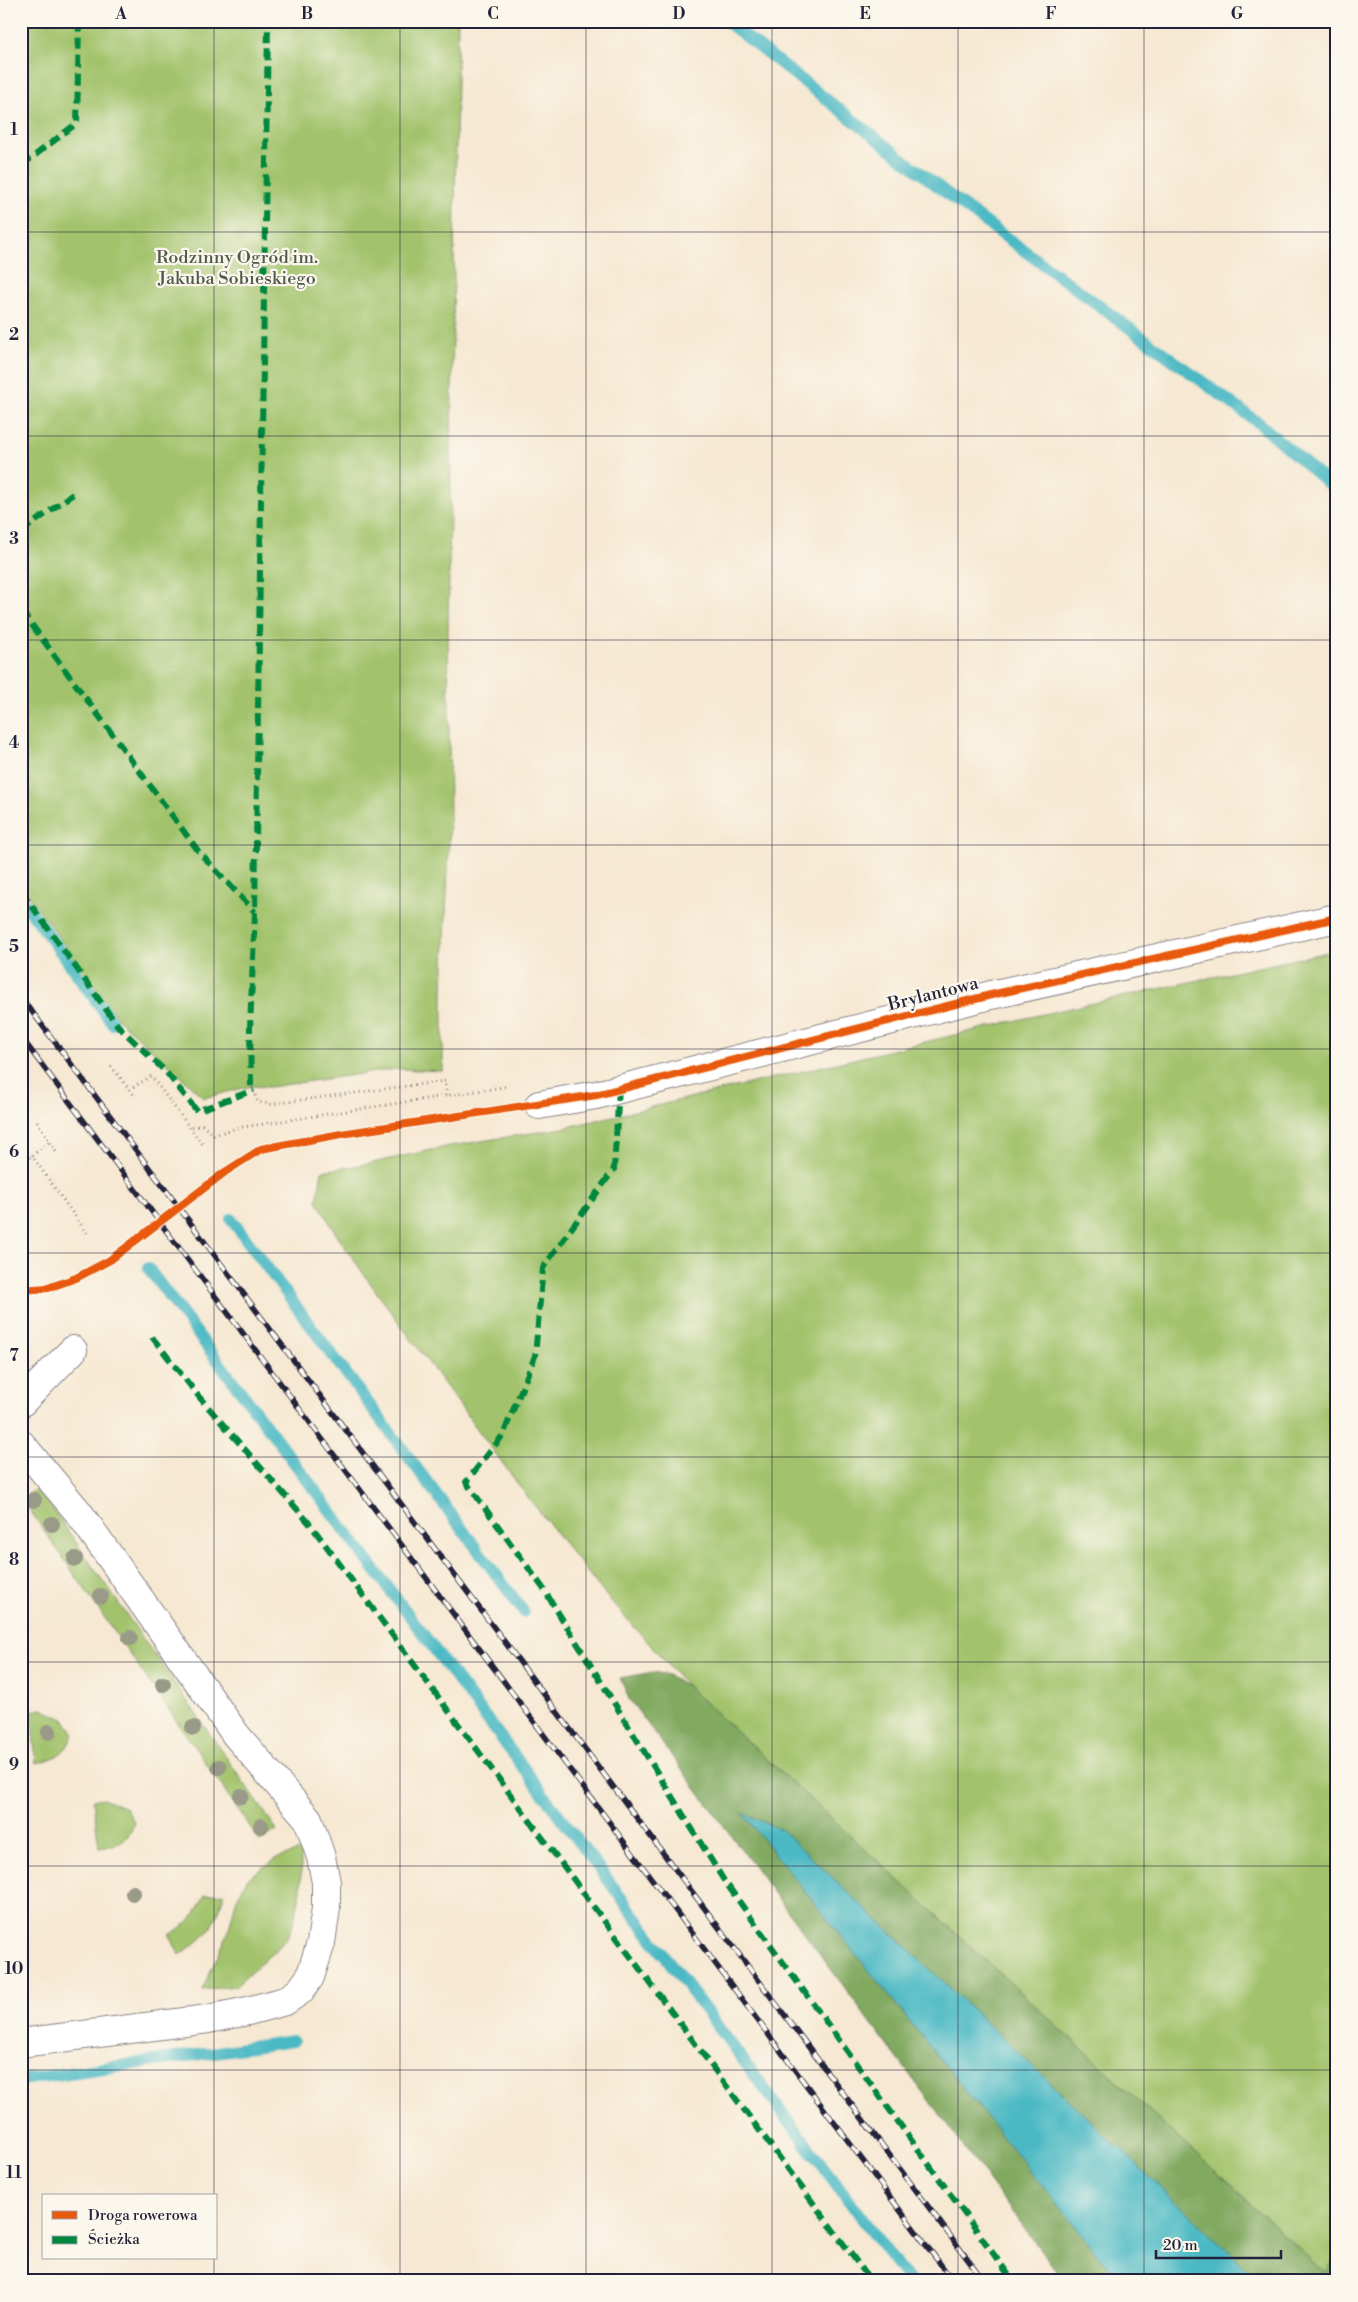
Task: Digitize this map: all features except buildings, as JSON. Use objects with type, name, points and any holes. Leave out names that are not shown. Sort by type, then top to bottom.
[{"type":"street","name":"Brylantowa","points":[[539,1105],[596,1095],[991,995],[1337,918]]},
{"type":"street","points":[[21,1403],[73,1350]]},
{"type":"street","points":[[21,1444],[79,1513],[236,1735],[308,1819],[321,1857],[326,1882],[326,1908],[321,1943],[310,1977],[300,1991],[285,2001],[208,2019],[21,2043]]},
{"type":"path","points":[[112,1066],[134,1095]]},
{"type":"path","points":[[129,1090],[151,1076],[204,1145]]},
{"type":"path","points":[[251,1086],[258,1102],[271,1104],[445,1081],[447,1095]]},
{"type":"path","points":[[192,1128],[202,1125],[214,1135],[237,1128],[526,1083],[539,1105]]},
{"type":"path","points":[[37,1121],[48,1142],[56,1152]]},
{"type":"path","points":[[21,1163],[48,1142]]},
{"type":"path","points":[[32,1156],[88,1233]]},
{"type":"green space","name":"Rodzinny Ogród im. Jakuba Sobieskiego","points":[[21,21],[458,21],[448,635],[450,817],[443,992],[443,1071],[397,1069],[269,1087],[251,1086],[204,1098],[118,1019],[21,885]]},
{"type":"green space","points":[[1337,950],[1337,2255],[1326,2273],[687,1686],[603,1592],[523,1491],[375,1290],[338,1237],[317,1201],[322,1171],[367,1164],[450,1146],[563,1128],[1043,1014]]},
{"type":"green space","points":[[38,1488],[277,1830],[260,1841],[22,1499]]},
{"type":"green space","points":[[654,1672],[668,1675],[687,1686],[1325,2272],[1337,2255],[1337,2281],[1064,2281],[629,1699],[620,1678]]},
{"type":"green space","points":[[42,1709],[65,1720],[73,1733],[68,1746],[60,1754],[36,1763],[31,1711]]},
{"type":"green space","points":[[103,1798],[126,1808],[134,1822],[129,1834],[122,1841],[99,1848],[93,1800]]},
{"type":"green space","points":[[301,1850],[301,1891],[289,1934],[280,1946],[236,1986],[202,1990],[228,1933],[236,1901],[247,1879],[276,1859]]},
{"type":"green space","points":[[224,1893],[218,1914],[209,1930],[197,1942],[179,1955],[170,1935],[191,1920],[205,1895]]},
{"type":"water","points":[[742,1813],[782,1830],[1260,2281],[1119,2281]]},
{"type":"waterway","points":[[726,21],[958,202],[1260,424],[1337,491]]},
{"type":"waterway","points":[[21,898],[113,1024]]},
{"type":"waterway","points":[[231,1219],[524,1612]]},
{"type":"waterway","points":[[148,1268],[909,2281]]},
{"type":"waterway","points":[[21,2080],[293,2041]]},
{"type":"railway","points":[[21,997],[984,2281]]},
{"type":"railway","points":[[21,1037],[953,2281]]},
{"type":"marked path","points":[[21,166],[77,123],[79,21]]},
{"type":"marked path","points":[[251,1086],[250,1028],[255,912],[268,21]]},
{"type":"marked path","points":[[21,532],[73,494]]},
{"type":"marked path","points":[[21,610],[199,852],[255,912]]},
{"type":"marked path","points":[[21,891],[118,1026],[166,1072],[197,1111],[254,1090]]},
{"type":"marked path","points":[[619,1088],[614,1169],[543,1268],[535,1356],[503,1435],[466,1482],[543,1588],[723,1879],[1013,2281]]},
{"type":"marked path","points":[[152,1337],[200,1398],[310,1524],[871,2281]]},
{"type":"cycle path","points":[[21,1290],[48,1288],[76,1278],[110,1260],[225,1172],[261,1149],[341,1134],[596,1095],[991,995],[1337,918]]}]
